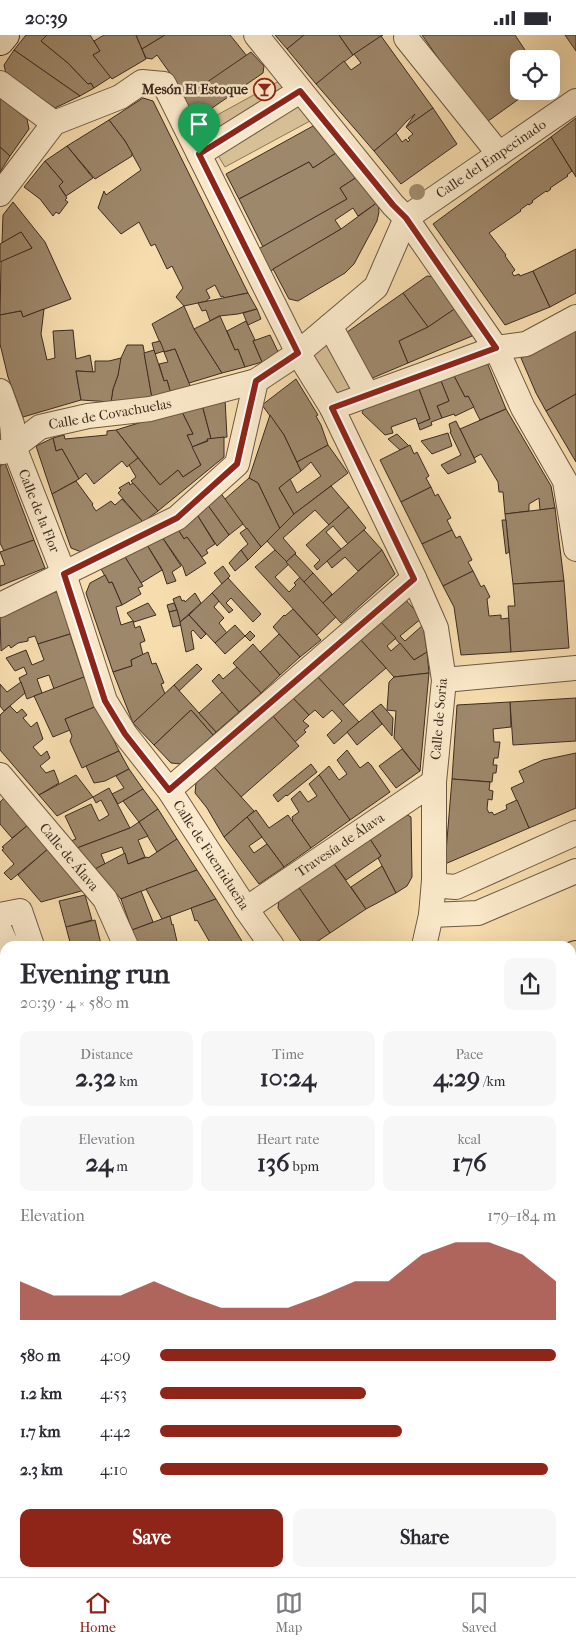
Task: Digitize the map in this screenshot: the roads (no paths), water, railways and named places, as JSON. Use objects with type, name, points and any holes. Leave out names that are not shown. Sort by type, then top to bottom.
[{"type":"street","points":[[0,41],[5,35]]},
{"type":"street","points":[[256,35],[393,205],[406,218],[496,348],[523,408],[565,481],[576,549]]},
{"type":"street","points":[[406,38],[499,154]]},
{"type":"street","points":[[0,83],[54,123],[0,194]]},
{"type":"street","name":"Calle de Soria","points":[[54,123],[120,97],[142,83],[164,84],[298,353],[332,408],[414,579],[436,628],[444,680],[434,782],[434,880],[431,915],[425,941]]},
{"type":"street","points":[[199,154],[300,91]]},
{"type":"street","name":"Calle del Empecinado","points":[[406,218],[576,101]]},
{"type":"street","name":"Calle de Covachuelas","points":[[7,450],[40,427],[88,416],[150,409],[256,381],[298,353],[376,287],[406,218]]},
{"type":"street","points":[[332,408],[496,348],[526,344],[576,317]]},
{"type":"street","points":[[330,326],[367,394]]},
{"type":"street","points":[[0,605],[177,518],[237,464],[256,381]]},
{"type":"street","name":"Calle de la Flor","points":[[0,391],[12,424],[7,450],[64,574]]},
{"type":"street","name":"Calle de Fuentidueña","points":[[64,574],[105,701],[125,734],[169,790],[268,941]]},
{"type":"street","points":[[169,790],[414,579]]},
{"type":"street","points":[[444,680],[576,668]]},
{"type":"street","name":"Calle de Álava","points":[[1,779],[105,899],[124,941]]},
{"type":"street","name":"Travesía de Álava","points":[[246,909],[434,782]]},
{"type":"street","points":[[434,880],[443,886],[456,887],[576,833]]},
{"type":"street","points":[[431,915],[478,913],[576,871]]},
{"type":"street","points":[[0,915],[20,911],[30,941]]},
{"type":"place","name":"Mesón El Estoque","points":[[264,89]]}]
